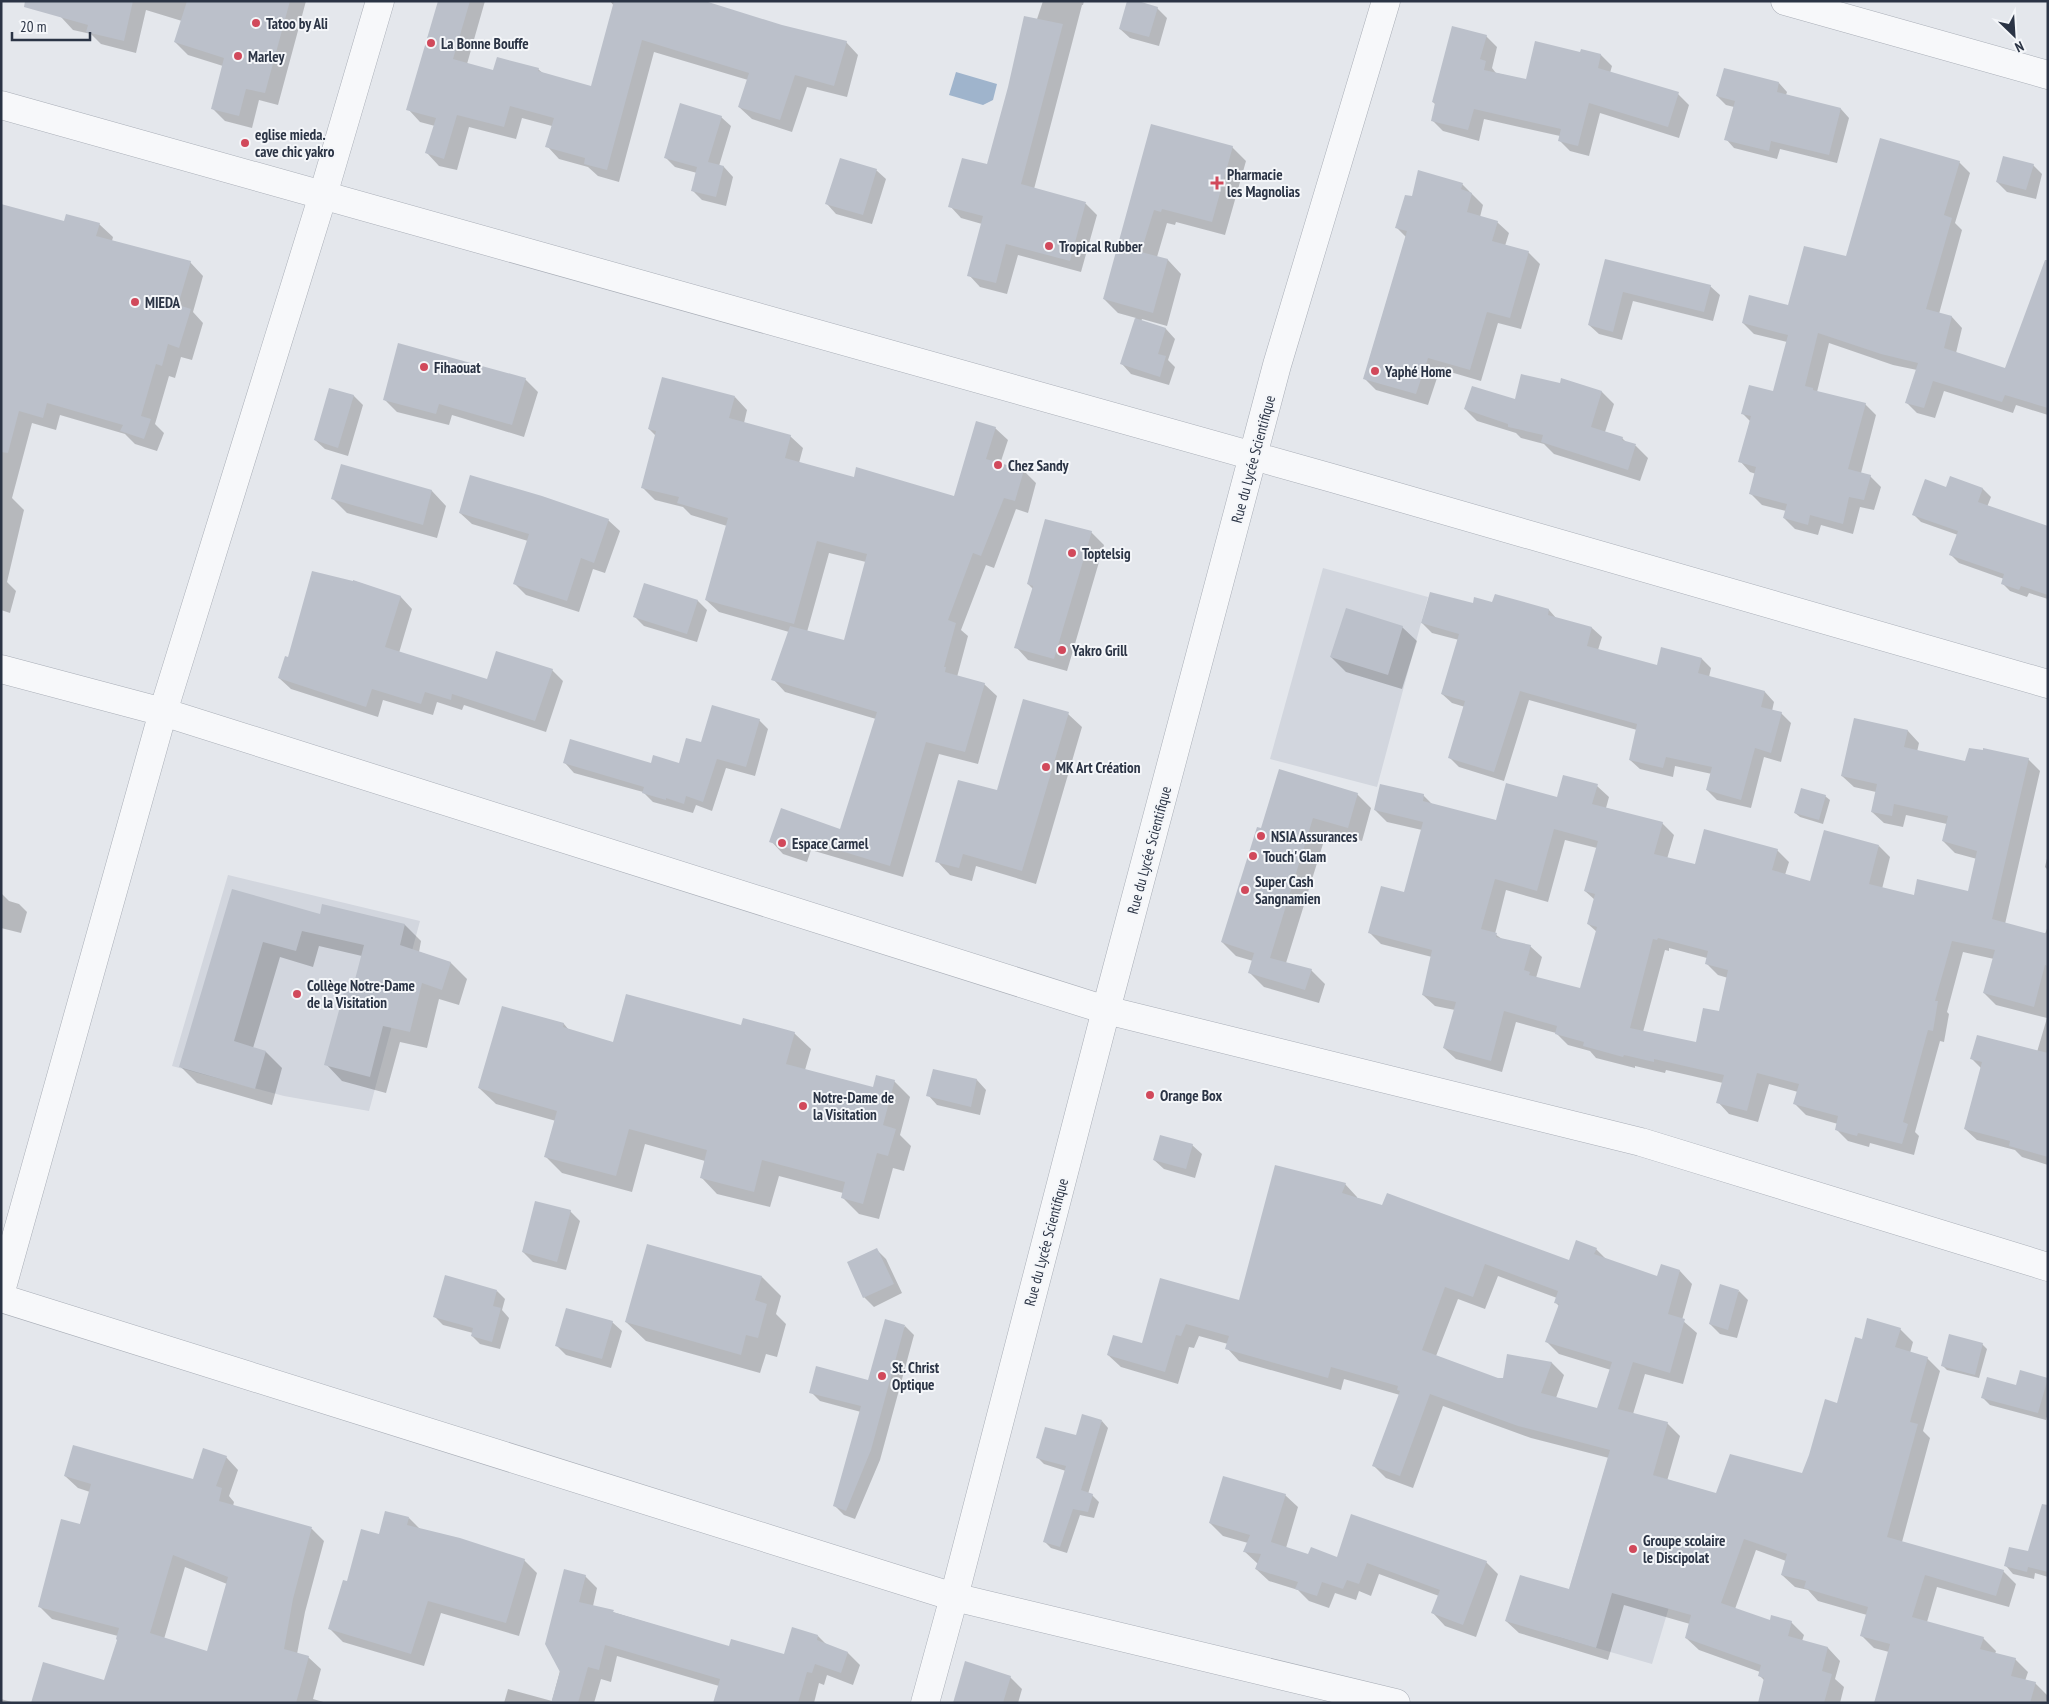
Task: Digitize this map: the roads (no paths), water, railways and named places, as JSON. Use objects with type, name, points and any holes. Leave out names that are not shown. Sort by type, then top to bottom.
[{"type":"street","points":[[1,1291],[163,712],[323,195],[380,1]]},
{"type":"street","name":"Rue du Lycée Scientifique","points":[[925,1703],[1277,365],[1386,1]]},
{"type":"street","points":[[1785,1],[2048,75]]},
{"type":"street","points":[[1,104],[1253,456],[2048,684]]},
{"type":"street","points":[[1,669],[163,712],[1106,1010],[1640,1142],[2048,1267]]},
{"type":"street","points":[[1,1298],[954,1597],[1396,1703]]},
{"type":"water","points":[[956,72],[997,84],[993,100],[983,105],[949,95]]},
{"type":"place","name":"Tatoo by Ali","points":[[256,23]]},
{"type":"place","name":"La Bonne Bouffe","points":[[431,43]]},
{"type":"place","name":"Marley","points":[[238,56]]},
{"type":"place","name":"eglise mieda. cave chic yakro","points":[[245,143]]},
{"type":"place","name":"Pharmacie les Magnolias","points":[[1217,183]]},
{"type":"place","name":"Tropical Rubber","points":[[1049,246]]},
{"type":"place","name":"MIEDA","points":[[135,302]]},
{"type":"place","name":"Fihaouat","points":[[424,367]]},
{"type":"place","name":"Yaphé Home","points":[[1375,371]]},
{"type":"place","name":"Chez Sandy","points":[[998,465]]},
{"type":"place","name":"Toptelsig","points":[[1072,553]]},
{"type":"place","name":"Yakro Grill","points":[[1062,650]]},
{"type":"place","name":"MK Art Création","points":[[1046,767]]},
{"type":"place","name":"NSIA Assurances","points":[[1261,836]]},
{"type":"place","name":"Espace Carmel","points":[[782,843]]},
{"type":"place","name":"Touch' Glam","points":[[1253,856]]},
{"type":"place","name":"Super Cash Sangnamien","points":[[1245,890]]},
{"type":"place","name":"Collège Notre-Dame de la Visitation","points":[[297,994]]},
{"type":"place","name":"Orange Box","points":[[1150,1095]]},
{"type":"place","name":"Notre-Dame de la Visitation","points":[[803,1106]]},
{"type":"place","name":"St. Christ Optique","points":[[882,1376]]},
{"type":"place","name":"Groupe scolaire le Discipolat","points":[[1633,1549]]}]
